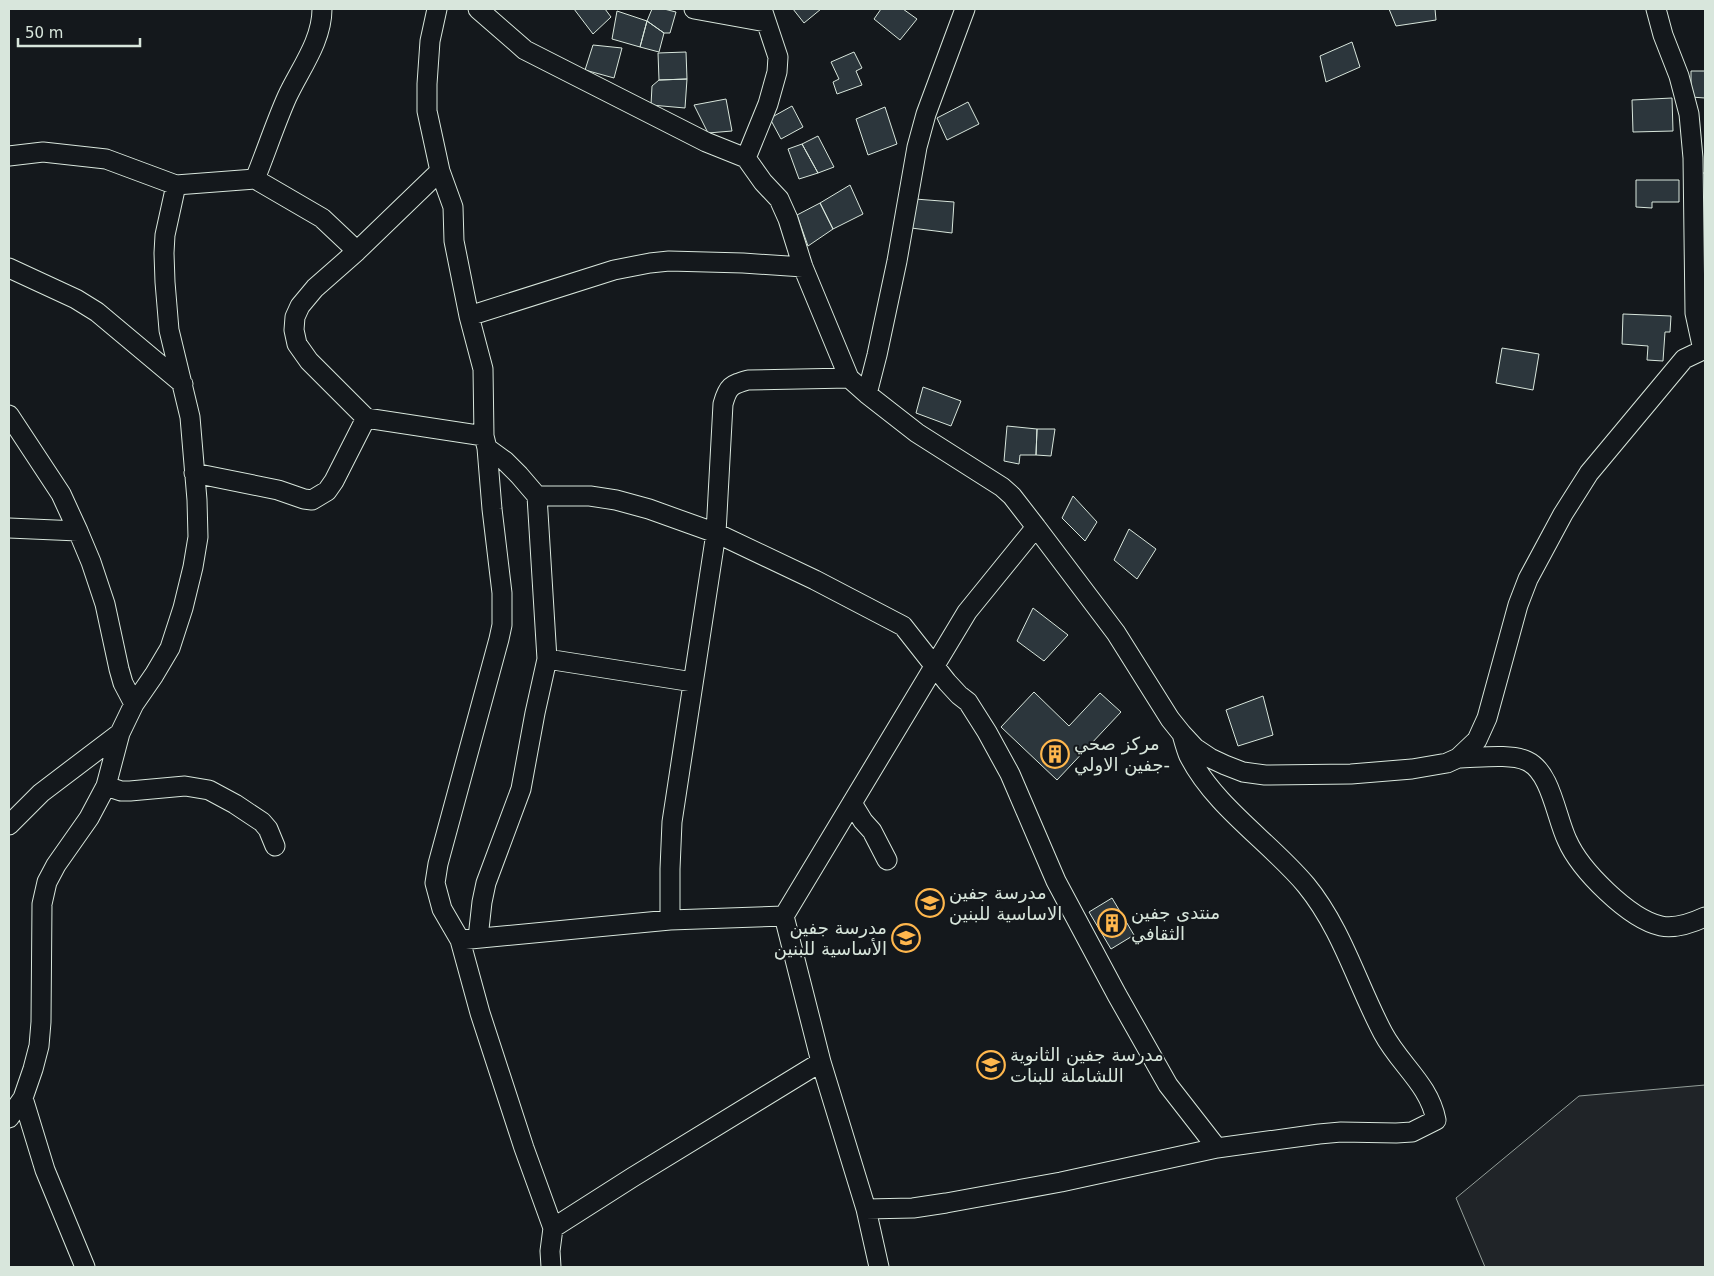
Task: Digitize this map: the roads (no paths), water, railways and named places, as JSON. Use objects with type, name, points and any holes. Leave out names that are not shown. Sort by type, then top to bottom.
[{"type":"street","points":[[255,179],[287,97],[318,34],[322,9]]},
{"type":"street","points":[[437,9],[430,41],[427,111],[440,171],[453,207],[454,241],[469,316],[483,369],[486,442],[502,593],[502,625],[438,864],[435,883],[442,909],[460,940],[480,1013],[524,1148],[553,1228],[550,1251],[551,1267]]},
{"type":"street","points":[[478,9],[525,50],[706,142],[746,158],[763,182],[779,199],[788,219],[804,267],[850,378],[867,394],[917,433],[1002,487],[1012,496],[1116,633],[1170,719],[1195,748],[1224,766],[1242,772],[1265,775],[1388,772],[1430,767],[1458,758],[1513,758],[1526,760],[1538,768],[1545,778],[1567,842],[1582,863],[1611,896],[1636,914],[1660,926],[1671,927],[1705,917]]},
{"type":"street","points":[[694,9],[764,15],[778,57],[777,72],[768,104],[746,158]]},
{"type":"street","points":[[867,394],[895,270],[919,139],[926,114],[964,9]]},
{"type":"street","points":[[1458,758],[1477,740],[1487,718],[1518,605],[1528,579],[1563,514],[1595,467],[1684,359],[1704,349],[1695,313],[1693,158],[1689,114],[1679,76],[1663,35],[1656,9]]},
{"type":"street","points":[[9,156],[43,152],[106,159],[176,185],[255,179],[322,218],[357,252]]},
{"type":"street","points":[[440,171],[357,252],[315,288],[300,306],[295,317],[294,330],[297,344],[308,361],[366,418],[486,442],[537,496],[547,659],[521,789],[486,883],[478,938]]},
{"type":"street","points":[[9,1118],[23,1098],[39,1046],[42,904],[47,882],[56,865],[89,818],[106,786],[120,733],[134,704],[170,648],[183,608],[193,567],[198,537],[190,417],[169,330],[164,253],[167,224],[176,185]]},
{"type":"street","points":[[469,316],[614,270],[650,263],[670,261],[804,267]]},
{"type":"street","points":[[9,268],[76,299],[97,312],[183,384]]},
{"type":"street","points":[[670,920],[672,822],[716,533],[723,404],[727,390],[734,384],[748,380],[850,378]]},
{"type":"street","points":[[9,415],[61,494],[78,531],[105,604],[123,683],[134,704]]},
{"type":"street","points":[[194,473],[278,490],[312,500],[320,497],[327,491],[334,481],[366,418]]},
{"type":"street","points":[[537,496],[590,496],[616,500],[649,509],[716,533],[815,580],[903,626],[934,666],[959,695],[968,702],[987,732],[1010,774],[1056,881],[1118,995],[1168,1085],[1217,1148]]},
{"type":"street","points":[[880,1267],[866,1209],[821,1062],[784,916],[967,612],[1036,527]]},
{"type":"street","points":[[9,528],[78,531]]},
{"type":"street","points":[[547,659],[693,682]]},
{"type":"street","points":[[9,825],[42,793],[120,733]]},
{"type":"street","points":[[866,1209],[914,1208],[946,1203],[1061,1182],[1217,1148],[1326,1134],[1412,1132],[1436,1120],[1430,1099],[1397,1055],[1384,1034],[1344,946],[1322,907],[1285,861],[1212,790],[1189,755],[1182,734]]},
{"type":"street","points":[[106,786],[130,792],[185,786],[209,790],[262,822],[268,829],[275,846]]},
{"type":"street","points":[[852,803],[863,822],[872,831],[887,860]]},
{"type":"street","points":[[460,940],[670,920],[784,916]]},
{"type":"street","points":[[553,1228],[821,1062]]},
{"type":"street","points":[[23,1098],[45,1170],[85,1267]]},
{"type":"place","name":"مركز صحي جفين الاولي-","points":[[1055,754]]},
{"type":"place","name":"مدرسة جفين الاساسية للبنين","points":[[930,903]]},
{"type":"place","name":"منتدى جفين الثقافي","points":[[1112,923]]},
{"type":"place","name":"مدرسة جفين الأساسية للبنين","points":[[906,938]]},
{"type":"place","name":"مدرسة جفين الثانوية اللشاملة للبنات","points":[[991,1065]]}]
